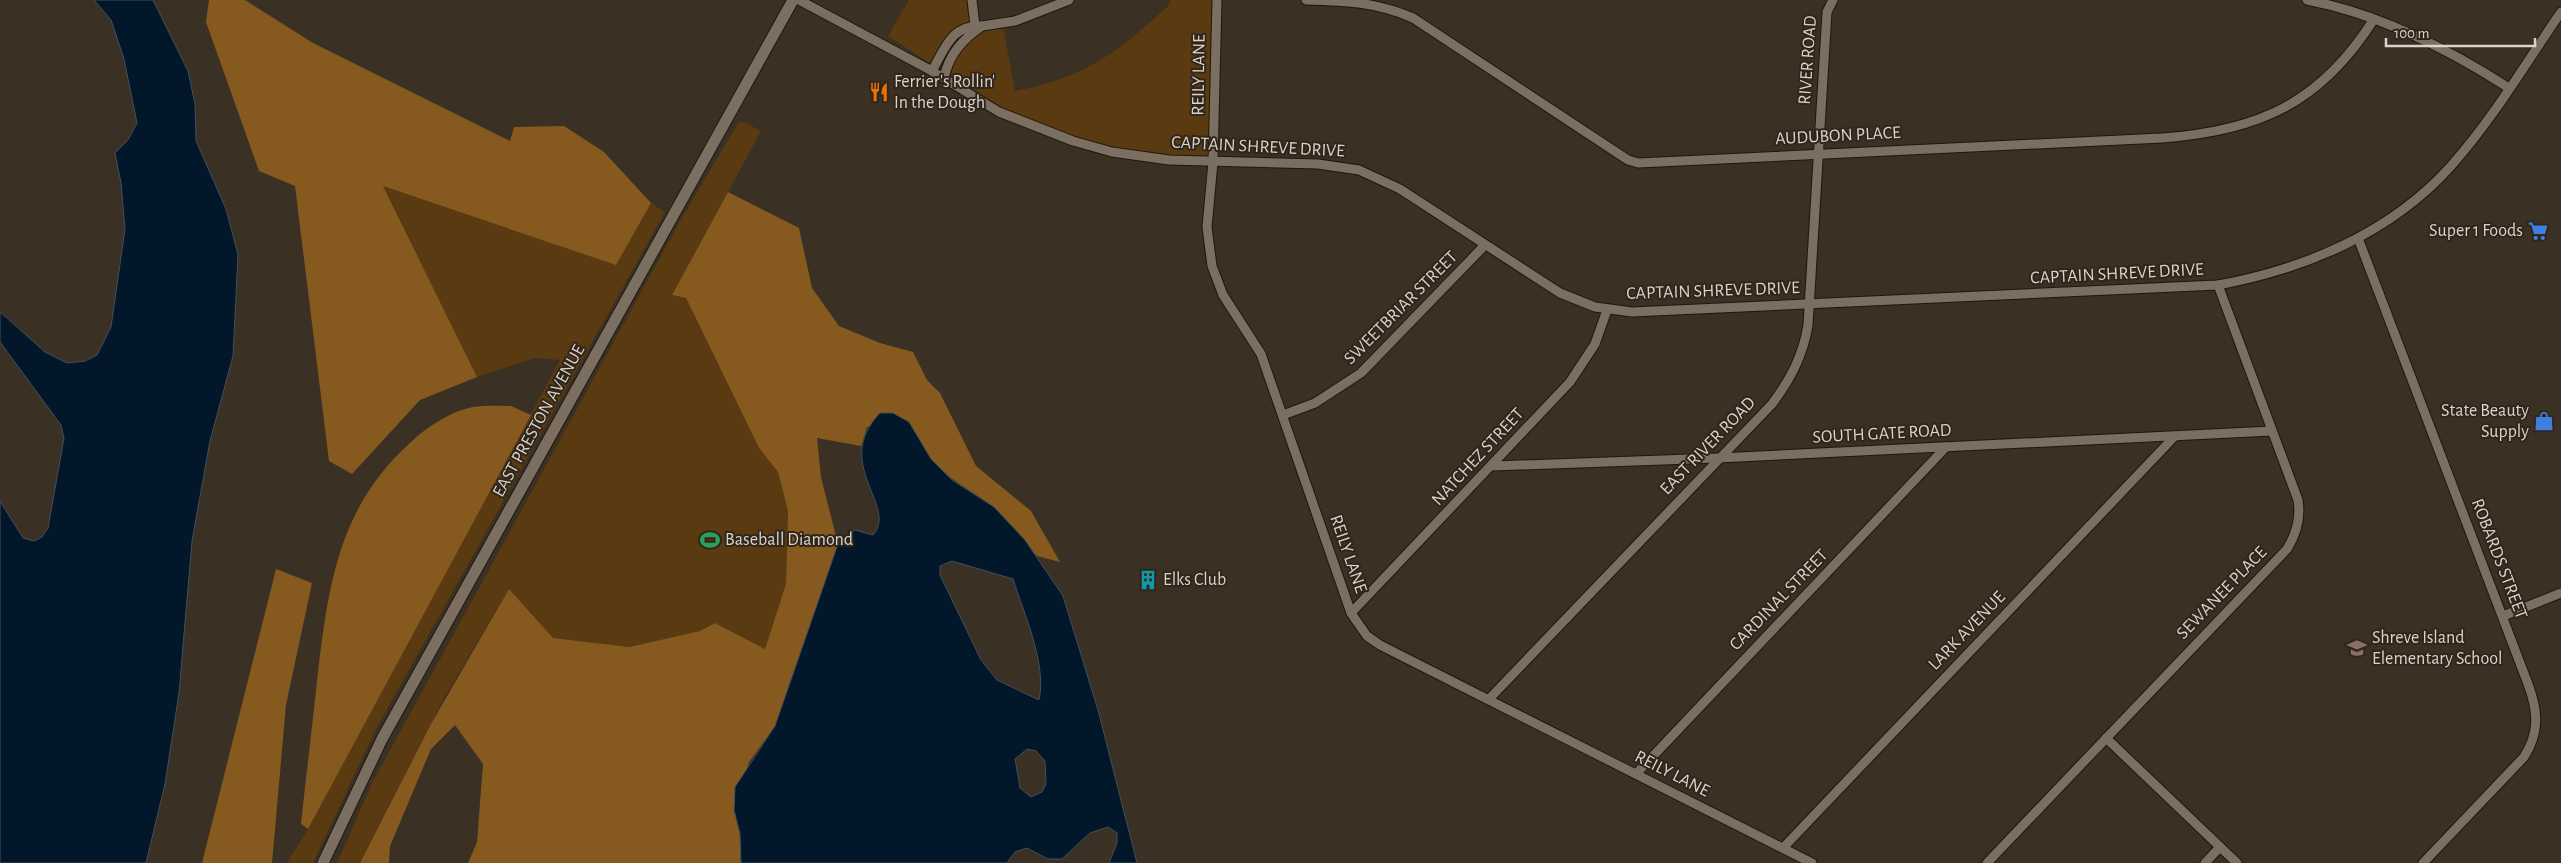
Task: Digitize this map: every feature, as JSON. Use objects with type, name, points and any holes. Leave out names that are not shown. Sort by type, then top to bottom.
[{"type":"street","name":"EAST PRESTON AVENUE","points":[[323,863],[382,739],[793,0]]},
{"type":"street","name":"CAPTAIN SHREVE DRIVE","points":[[799,0],[932,71],[999,112],[1073,141],[1112,152],[1137,156],[1213,162],[1318,164],[1359,170],[1400,189],[1560,293],[1583,303],[1607,310],[1632,312],[2218,285],[2284,269],[2358,238],[2394,216],[2443,174],[2474,139],[2561,12]]},
{"type":"street","points":[[972,0],[978,26]]},
{"type":"street","points":[[932,71],[950,40],[966,26],[1015,21],[1069,0]]},
{"type":"street","name":"REILY LANE","points":[[1217,0],[1213,162],[1207,227],[1212,266],[1223,295],[1261,354],[1351,613],[1367,636],[1380,645],[1812,863]]},
{"type":"street","name":"AUDUBON PLACE","points":[[1306,0],[1370,3],[1392,9],[1413,18],[1633,162],[2162,138],[2221,130],[2267,116],[2292,104],[2315,89],[2350,54],[2374,19]]},
{"type":"street","name":"RIVER ROAD","points":[[1818,154],[1827,12],[1833,0]]},
{"type":"street","points":[[2307,0],[2374,19],[2438,46],[2509,88]]},
{"type":"street","points":[[944,78],[950,58],[966,37],[978,26]]},
{"type":"street","name":"EAST RIVER ROAD","points":[[1489,699],[1718,458],[1772,404],[1786,385],[1798,364],[1805,342],[1810,304],[1818,154]]},
{"type":"street","name":"ROBARDS STREET","points":[[2358,238],[2534,699],[2537,716],[2536,731],[2532,745],[2524,758],[2423,863]]},
{"type":"street","name":"SWEETBRIAR STREET","points":[[1283,415],[1315,403],[1361,373],[1485,245]]},
{"type":"street","name":"SEWANEE PLACE","points":[[1987,863],[2291,542],[2297,529],[2300,513],[2299,506],[2218,285]]},
{"type":"street","name":"NATCHEZ STREET","points":[[1351,613],[1493,466],[1582,367],[1595,344],[1607,310]]},
{"type":"street","name":"SOUTH GATE ROAD","points":[[1493,466],[1718,458],[2272,431]]},
{"type":"street","name":"LARK AVENUE","points":[[1783,848],[2174,437]]},
{"type":"street","name":"CARDINAL STREET","points":[[1636,774],[1946,447]]},
{"type":"street","points":[[2502,616],[2561,593]]},
{"type":"street","points":[[2106,738],[2237,863]]},
{"type":"street","points":[[2205,863],[2220,847]]},
{"type":"shaded area","points":[[209,0],[245,0],[313,43],[510,141],[514,127],[564,126],[604,152],[651,203],[616,265],[383,186],[477,377],[420,400],[352,474],[329,461],[295,186],[259,171],[206,22]]},
{"type":"shaded area","points":[[909,0],[972,0],[975,26],[966,26],[936,63],[928,62],[888,36]]},
{"type":"shaded area","points":[[1171,0],[1218,0],[1213,162],[1112,152],[1035,128],[974,97],[949,71],[966,37],[997,24],[1004,31],[1015,91],[1061,79],[1080,71],[1115,50],[1150,23],[1168,6]]},
{"type":"shaded area","points":[[744,122],[761,131],[672,295],[686,298],[759,448],[778,472],[788,511],[786,584],[765,649],[715,623],[700,631],[629,647],[552,638],[509,589],[444,698],[360,863],[337,863],[372,783],[680,221],[738,123]]},
{"type":"shaded area","points":[[383,186],[615,264],[651,203],[665,212],[376,729],[313,863],[287,863],[308,829],[560,360],[535,358],[477,377]]},
{"type":"shaded area","points":[[728,192],[799,228],[812,288],[839,326],[880,343],[913,352],[927,380],[940,393],[976,466],[1031,511],[1060,562],[1037,556],[994,507],[951,478],[931,459],[909,422],[867,427],[861,446],[817,438],[821,477],[838,544],[775,726],[749,762],[734,810],[740,834],[741,863],[468,863],[477,842],[483,764],[455,725],[431,749],[390,846],[389,863],[360,863],[432,722],[509,589],[553,638],[629,647],[700,631],[715,623],[765,649],[786,584],[788,511],[778,472],[759,448],[686,298],[672,295]]},
{"type":"shaded area","points":[[482,406],[511,406],[531,415],[308,829],[301,824],[321,647],[332,582],[340,551],[352,522],[367,494],[386,467],[424,431],[440,420],[465,409]]},
{"type":"shaded area","points":[[276,569],[312,583],[286,705],[272,863],[202,863]]},
{"type":"water","points":[[94,0],[153,0],[188,71],[195,104],[196,141],[226,209],[238,255],[233,356],[210,441],[192,541],[179,693],[165,784],[146,863],[0,863],[0,501],[23,538],[34,541],[42,537],[48,528],[64,438],[61,425],[0,342],[0,312],[45,352],[67,363],[85,361],[97,355],[111,327],[125,229],[121,183],[115,153],[128,140],[137,123],[124,59],[111,20]]},
{"type":"water","points":[[880,413],[893,413],[909,422],[931,459],[952,480],[994,507],[1025,540],[1063,596],[1098,710],[1137,863],[1109,863],[1117,843],[1117,833],[1108,827],[1090,833],[1062,859],[1048,859],[1027,848],[1015,852],[1007,863],[741,863],[740,834],[734,810],[735,787],[775,726],[838,544],[855,530],[873,535],[879,524],[878,511],[863,466],[862,450],[867,432]],"holes":[[[952,561],[1013,579],[1037,655],[1041,686],[1039,700],[997,680],[981,660],[940,575],[940,566]],[[1027,749],[1036,751],[1045,761],[1046,784],[1042,792],[1031,797],[1020,788],[1015,759]]]},
{"type":"place","name":"Ferrier's Rollin' In the Dough","points":[[879,92]]},
{"type":"place","name":"Super 1 Foods","points":[[2538,231]]},
{"type":"place","name":"State Beauty Supply","points":[[2544,421]]},
{"type":"place","name":"Baseball Diamond","points":[[710,540]]},
{"type":"place","name":"Elks Club","points":[[1148,580]]},
{"type":"place","name":"Shreve Island Elementary School","points":[[2357,648]]}]
